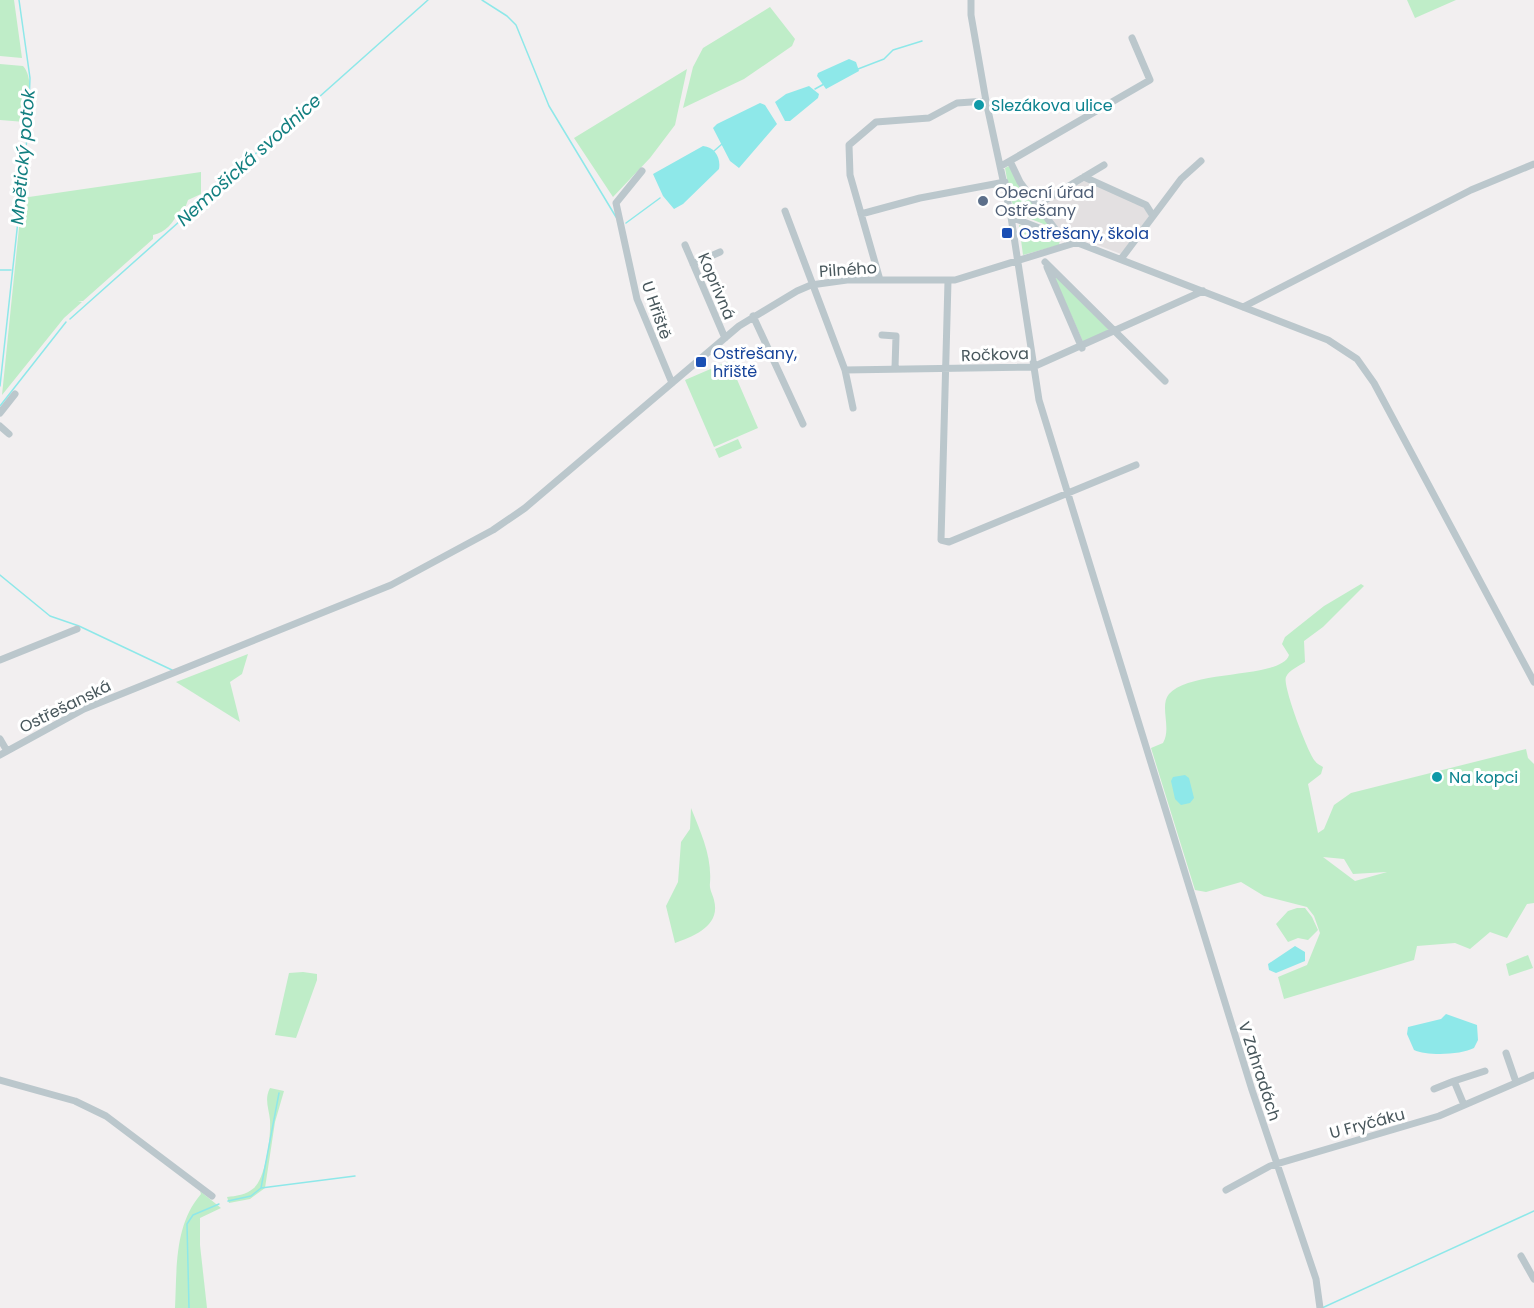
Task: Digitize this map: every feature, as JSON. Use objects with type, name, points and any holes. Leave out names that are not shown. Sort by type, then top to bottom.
[{"type":"street","name":"V Zahradách","points":[[971,0],[971,15],[986,101],[1011,217],[1039,400],[1276,1164],[1313,1269],[1320,1306]]},
{"type":"street","points":[[1001,166],[1150,80],[1132,38]]},
{"type":"street","points":[[880,280],[850,176],[848,150],[871,124],[881,121],[929,118],[957,103],[986,101]]},
{"type":"street","points":[[1011,161],[1020,182],[1060,235]]},
{"type":"street","points":[[1121,259],[1182,179],[1202,161]]},
{"type":"street","points":[[1243,307],[1471,190],[1534,164]]},
{"type":"street","points":[[1037,205],[1104,165]]},
{"type":"street","name":"U Hřiště","points":[[642,171],[616,202],[637,299],[672,383]]},
{"type":"street","points":[[1084,177],[1146,205],[1153,216]]},
{"type":"street","points":[[861,214],[912,200],[1005,182]]},
{"type":"street","points":[[785,211],[811,285],[845,370],[853,408]]},
{"type":"street","points":[[1011,217],[1333,343],[1350,354],[1366,369],[1534,682]]},
{"type":"street","points":[[626,243],[635,242]]},
{"type":"street","name":"Pilného","points":[[672,383],[753,316],[811,285],[847,280],[948,281],[1018,262],[1043,258],[1078,242]]},
{"type":"street","name":"Koprivná","points":[[685,244],[725,338]]},
{"type":"street","points":[[693,264],[720,252]]},
{"type":"street","points":[[1043,258],[1165,381]]},
{"type":"street","points":[[1043,258],[1082,348]]},
{"type":"street","points":[[948,281],[942,540],[949,542],[1136,465]]},
{"type":"street","name":"Ročkova","points":[[845,370],[1034,368],[1203,291]]},
{"type":"street","points":[[753,316],[803,424]]},
{"type":"street","points":[[882,335],[896,336],[895,368]]},
{"type":"street","name":"Ostřešanská","points":[[3,753],[77,712],[385,588],[493,530],[533,501],[672,383]]},
{"type":"street","points":[[0,413],[15,394]]},
{"type":"street","points":[[0,426],[9,434]]},
{"type":"street","points":[[0,660],[77,629]]},
{"type":"street","points":[[0,739],[3,753]]},
{"type":"street","points":[[1506,1053],[1516,1082]]},
{"type":"street","points":[[1434,1089],[1485,1071]]},
{"type":"street","name":"U Fryčáku","points":[[1226,1190],[1276,1164],[1439,1116],[1534,1075]]},
{"type":"street","points":[[0,1080],[75,1101],[106,1116],[212,1196]]},
{"type":"street","points":[[1454,1081],[1464,1105]]},
{"type":"street","points":[[1521,1256],[1534,1279]]},
{"type":"shaded area","points":[[1086,180],[1142,205],[1149,216],[1121,254],[1058,230],[1041,206]]},
{"type":"green space","points":[[0,0],[14,0],[22,58],[0,56]]},
{"type":"green space","points":[[1407,0],[1456,0],[1415,18]]},
{"type":"green space","points":[[770,7],[795,39],[792,46],[744,79],[683,108],[693,67],[703,48]]},
{"type":"green space","points":[[0,64],[23,66],[29,77],[30,93],[25,122],[0,120]]},
{"type":"green space","points":[[687,69],[675,125],[650,158],[613,197],[574,138]]},
{"type":"green space","points":[[1011,165],[1051,227],[1027,217],[1015,208],[1005,168]]},
{"type":"green space","points":[[201,172],[201,194],[188,200],[184,211],[179,211],[169,226],[153,235],[153,239],[83,301],[78,301],[82,302],[64,318],[2,395],[22,198]]},
{"type":"green space","points":[[1019,225],[1060,240],[1059,245],[1023,255]]},
{"type":"green space","points":[[1052,272],[1109,330],[1084,344]]},
{"type":"green space","points":[[729,361],[758,428],[714,447],[685,380]]},
{"type":"green space","points":[[738,439],[742,448],[719,458],[715,449]]},
{"type":"green space","points":[[1361,584],[1364,586],[1323,627],[1304,641],[1305,662],[1286,677],[1288,692],[1302,733],[1315,761],[1323,767],[1321,774],[1308,784],[1318,833],[1324,829],[1334,805],[1351,793],[1526,749],[1528,758],[1534,764],[1534,903],[1527,904],[1507,938],[1490,932],[1470,949],[1455,943],[1417,946],[1414,960],[1284,999],[1278,977],[1307,965],[1320,933],[1314,916],[1307,907],[1264,896],[1241,882],[1206,892],[1195,890],[1151,748],[1163,743],[1165,737],[1165,705],[1169,694],[1180,686],[1196,681],[1270,668],[1283,663],[1289,655],[1282,644],[1285,637],[1324,606]],"holes":[[[1323,857],[1344,859],[1353,874],[1387,872],[1355,881]]]},
{"type":"green space","points":[[248,654],[242,674],[230,682],[240,722],[176,682]]},
{"type":"green space","points":[[691,808],[708,854],[710,887],[715,909],[714,917],[704,929],[675,943],[666,906],[678,882],[681,842],[690,829]]},
{"type":"green space","points":[[1305,908],[1318,930],[1308,940],[1298,938],[1288,942],[1276,924],[1288,911]]},
{"type":"green space","points":[[1528,955],[1533,968],[1509,976],[1506,964]]},
{"type":"green space","points":[[289,973],[317,974],[317,980],[296,1038],[275,1035]]},
{"type":"green space","points":[[270,1088],[284,1091],[275,1122],[265,1188],[250,1199],[229,1203],[227,1197],[241,1195],[251,1190],[262,1175],[270,1136],[267,1100]]},
{"type":"green space","points":[[200,1191],[221,1208],[200,1218],[200,1245],[207,1308],[175,1308],[181,1233],[192,1206],[201,1194]]},
{"type":"water","points":[[849,59],[856,62],[859,71],[826,89],[817,76],[818,73]]},
{"type":"water","points":[[809,86],[819,94],[818,98],[790,121],[785,121],[775,102],[786,94]]},
{"type":"water","points":[[760,103],[765,105],[777,124],[739,168],[730,161],[713,128]]},
{"type":"water","points":[[703,146],[711,148],[716,154],[719,169],[683,204],[674,209],[663,196],[653,174]]},
{"type":"water","points":[[1185,775],[1189,778],[1194,798],[1190,803],[1181,805],[1175,799],[1171,781],[1173,777]]},
{"type":"water","points":[[1295,946],[1305,952],[1305,961],[1276,973],[1269,970],[1268,964]]},
{"type":"water","points":[[1446,1014],[1477,1025],[1478,1040],[1474,1048],[1444,1054],[1414,1050],[1407,1034],[1408,1027],[1441,1019]]},
{"type":"waterway","name":"Mnětický potok","points":[[0,386],[28,129],[30,78],[19,0]]},
{"type":"waterway","name":"Nemošická svodnice","points":[[70,319],[428,0]]},
{"type":"waterway","name":"Nemošická svodnice","points":[[482,0],[507,16],[516,25],[549,106],[616,217]]},
{"type":"waterway","name":"Nemošická svodnice","points":[[858,69],[884,59],[893,50],[922,41]]},
{"type":"waterway","name":"Nemošická svodnice","points":[[815,89],[824,84]]},
{"type":"waterway","name":"Nemošická svodnice","points":[[714,151],[722,144]]},
{"type":"waterway","name":"Nemošická svodnice","points":[[626,223],[660,198]]},
{"type":"waterway","points":[[0,270],[11,270]]},
{"type":"waterway","name":"Nemošická svodnice","points":[[0,406],[66,322]]},
{"type":"waterway","points":[[0,575],[50,616],[79,626],[172,670]]},
{"type":"waterway","points":[[261,1188],[279,1093]]},
{"type":"waterway","points":[[228,1201],[251,1196],[261,1188],[355,1176]]},
{"type":"waterway","points":[[189,1308],[187,1224],[193,1215],[219,1204]]},
{"type":"waterway","points":[[1322,1308],[1534,1211]]},
{"type":"place","name":"Slezákova ulice","points":[[979,105]]},
{"type":"place","name":"Obecní úřad Ostřešany","points":[[983,201]]},
{"type":"place","name":"Ostřešany, škola","points":[[1007,233]]},
{"type":"place","name":"Ostřešany, hřiště","points":[[701,362]]},
{"type":"place","name":"Na kopci","points":[[1437,777]]}]
